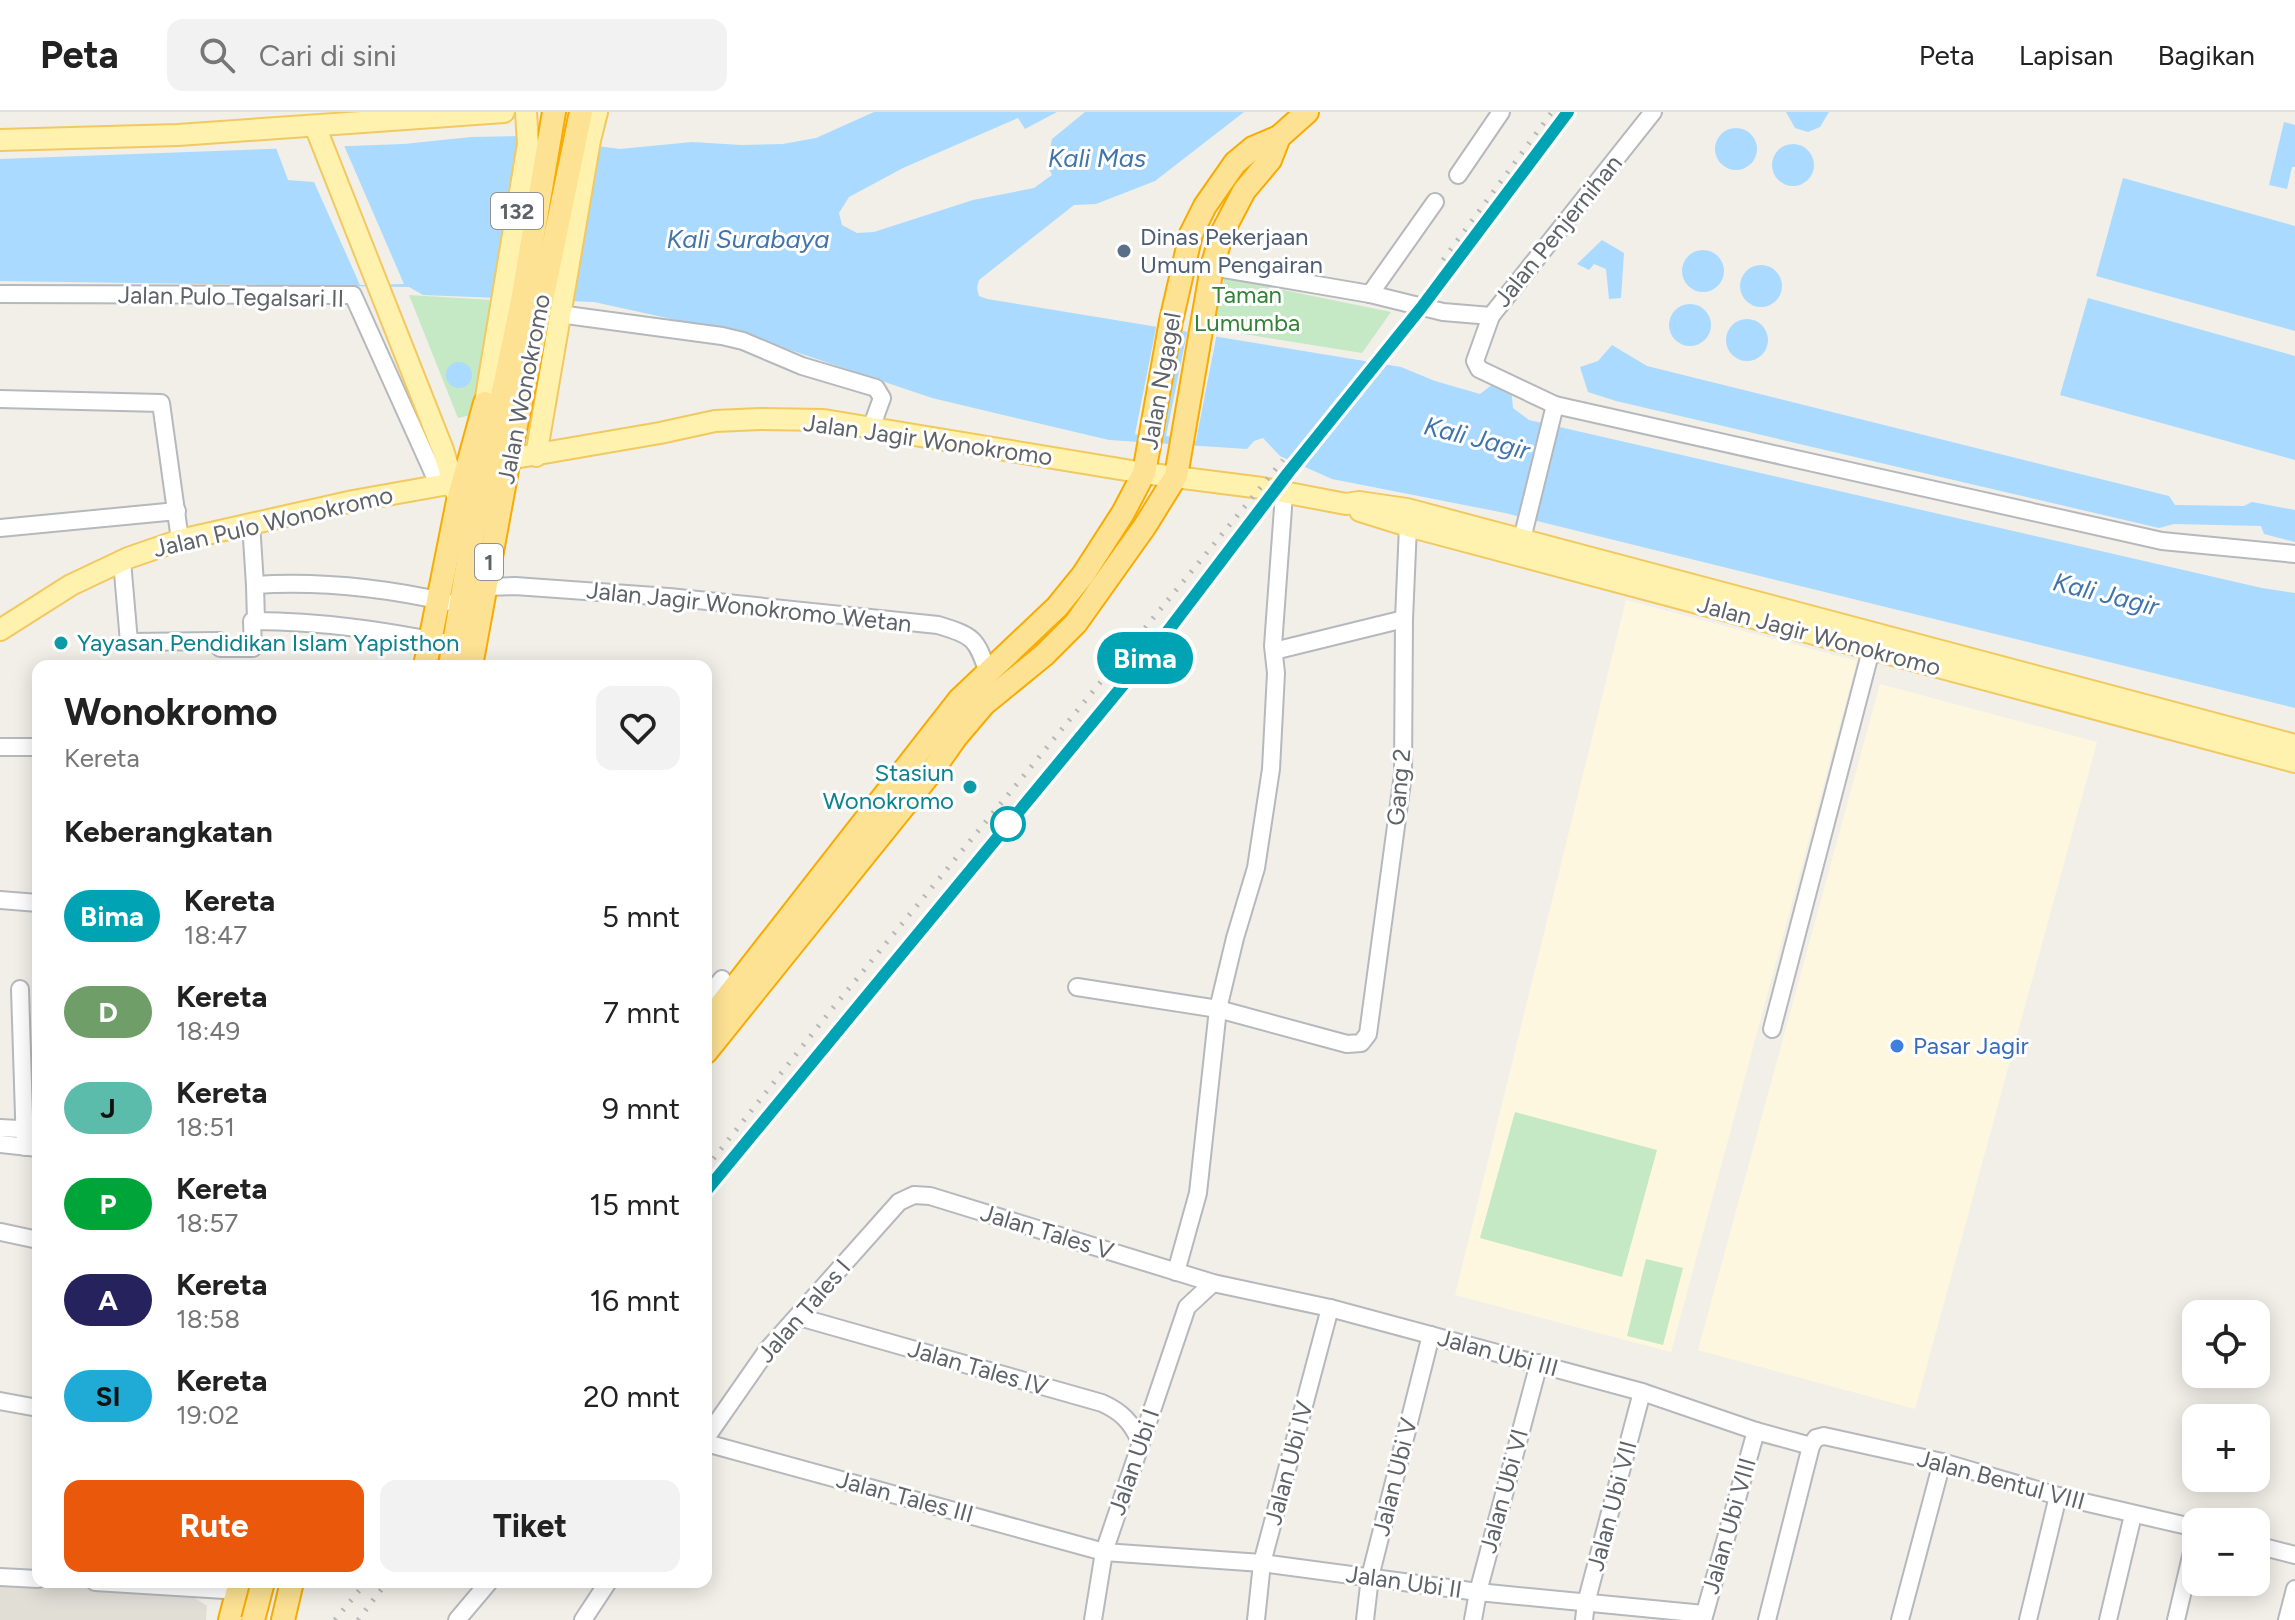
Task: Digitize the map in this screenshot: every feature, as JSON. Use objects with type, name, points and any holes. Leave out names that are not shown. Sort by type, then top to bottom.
[{"type":"highway","name":"Jalan Ngagel","points":[[712,1007],[959,700],[1057,607],[1123,513],[1144,473],[1171,321],[1191,234],[1205,206],[1243,155],[1279,137],[1307,112]]},
{"type":"highway","name":"Jalan Wonokromo","points":[[537,305],[553,115]]},
{"type":"highway","name":"Jalan Wonokromo","points":[[451,655],[471,544],[501,454],[583,125]]},
{"type":"highway","name":"Jalan Ngagel","points":[[1176,476],[1212,267],[1222,233],[1244,191],[1270,160],[1279,137]]},
{"type":"highway","name":"Jalan Wonokromo","points":[[426,660],[450,490],[485,403]]},
{"type":"highway","name":"1","points":[[485,403],[501,454]]},
{"type":"highway","name":"Jalan Wonokromo","points":[[472,660],[501,454]]},
{"type":"highway","points":[[712,1045],[984,704],[1044,655],[1076,623],[1145,526],[1176,476]]},
{"type":"highway","points":[[218,1620],[230,1588]]},
{"type":"highway","points":[[230,1620],[231,1588]]},
{"type":"highway","points":[[253,1620],[261,1588]]},
{"type":"highway","points":[[245,1620],[266,1588]]},
{"type":"main road","points":[[0,140],[318,133],[504,112]]},
{"type":"main road","points":[[583,125],[597,112]]},
{"type":"main road","name":"Jalan Wonokromo","points":[[485,403],[537,305],[527,118]]},
{"type":"main road","points":[[318,133],[438,437],[450,490]]},
{"type":"main road","name":"1","points":[[536,456],[537,305]]},
{"type":"main road","name":"Jalan Jagir Wonokromo","points":[[501,454],[536,456],[715,421],[824,420],[1144,473],[1262,488],[1346,504],[1407,509],[1524,530],[1629,576],[1871,650],[2295,762]]},
{"type":"main road","name":"1","points":[[450,490],[471,544]]},
{"type":"main road","name":"Jalan Pulo Wonokromo","points":[[0,630],[71,585],[122,561],[180,540],[251,523],[450,490]]},
{"type":"main road","name":"Jalan Jagir Wonokromo","points":[[1346,504],[1408,526],[1629,576],[2295,745]]},
{"type":"street","points":[[1458,175],[1501,112]]},
{"type":"street","name":"Jalan Penjernihan","points":[[1212,267],[1370,294],[1421,308],[1491,316],[1653,112]]},
{"type":"street","points":[[1370,294],[1435,202]]},
{"type":"street","name":"Jalan Pulo Tegalsari II","points":[[0,294],[353,295],[450,490]]},
{"type":"street","points":[[537,305],[743,341],[802,366],[876,388],[882,398],[871,428]]},
{"type":"street","points":[[1491,316],[1475,361],[1477,367],[1554,410],[2162,541],[2295,554]]},
{"type":"street","points":[[0,399],[161,403],[180,540]]},
{"type":"street","points":[[1524,530],[1554,410]]},
{"type":"street","points":[[1179,1267],[1198,1193],[1218,1009],[1256,868],[1271,769],[1276,673],[1274,651],[1284,494]]},
{"type":"street","points":[[0,528],[177,511]]},
{"type":"street","points":[[251,523],[256,621]]},
{"type":"street","name":"Gang 2","points":[[1218,1009],[1347,1044],[1361,1043],[1368,1034],[1403,774],[1408,526]]},
{"type":"street","points":[[122,561],[129,642],[219,641],[220,648],[253,648],[252,621],[307,621],[336,624],[451,655]]},
{"type":"street","points":[[255,585],[314,583],[460,605]]},
{"type":"street","name":"Jalan Jagir Wonokromo Wetan","points":[[484,587],[515,586],[669,597],[938,625],[975,640],[988,673]]},
{"type":"street","points":[[1274,651],[1404,619]]},
{"type":"street","points":[[1772,1029],[1871,650]]},
{"type":"street","points":[[0,747],[32,747]]},
{"type":"street","points":[[0,900],[32,903]]},
{"type":"street","points":[[712,1003],[722,979]]},
{"type":"street","points":[[1077,987],[1218,1009]]},
{"type":"street","points":[[0,1144],[32,1148],[20,989]]},
{"type":"street","points":[[0,1128],[32,1130]]},
{"type":"street","name":"Jalan Tales V","points":[[914,1195],[930,1196],[1179,1267]]},
{"type":"street","name":"Jalan Tales I","points":[[712,1431],[768,1349],[899,1202],[914,1195]]},
{"type":"street","points":[[1,1232],[32,1239]]},
{"type":"street","name":"Jalan Ubi III","points":[[1179,1267],[1213,1283],[1330,1308],[1539,1363],[1811,1446]]},
{"type":"street","name":"Jalan Ubi I","points":[[1179,1267],[1187,1307]]},
{"type":"street","name":"Jalan Ubi I","points":[[1093,1620],[1104,1552],[1187,1307],[1213,1283]]},
{"type":"street","name":"Jalan Ubi IV","points":[[1256,1620],[1262,1563],[1330,1308]]},
{"type":"street","name":"Jalan Tales IV","points":[[799,1317],[1102,1403],[1118,1410],[1131,1422],[1140,1441]]},
{"type":"street","name":"Jalan Ubi V","points":[[1365,1620],[1370,1577],[1431,1335]]},
{"type":"street","name":"Jalan Ubi VI","points":[[1473,1620],[1539,1363]]},
{"type":"street","name":"Jalan Ubi VII","points":[[1585,1612],[1642,1392]]},
{"type":"street","points":[[0,1401],[32,1407]]},
{"type":"street","name":"Jalan Ubi VIII","points":[[1704,1617],[1756,1431]]},
{"type":"street","name":"Jalan Bentul VIII","points":[[1811,1446],[1816,1438],[1824,1436],[1942,1462],[2058,1496],[2182,1525]]},
{"type":"street","name":"Jalan Tales III","points":[[712,1442],[1104,1552]]},
{"type":"street","points":[[1767,1620],[1811,1446]]},
{"type":"street","points":[[1900,1620],[1942,1462]]},
{"type":"street","points":[[2028,1620],[2058,1496]]},
{"type":"street","points":[[2108,1620],[2133,1515]]},
{"type":"street","points":[[2270,1549],[2295,1555]]},
{"type":"street","name":"Jalan Ubi II","points":[[1104,1552],[1262,1563],[1478,1592],[1585,1612],[1704,1617]]},
{"type":"street","points":[[0,1577],[32,1579]]},
{"type":"street","points":[[457,1620],[484,1588]]},
{"type":"street","points":[[583,1620],[604,1588]]},
{"type":"street","points":[[2287,1620],[2295,1589]]},
{"type":"street","points":[[2176,1620],[2182,1594]]},
{"type":"shaded area","points":[[1626,600],[1857,661],[1671,1352],[1455,1295]]},
{"type":"shaded area","name":"Pasar Jagir","points":[[1880,684],[2097,742],[1915,1409],[1698,1350]]},
{"type":"shaded area","points":[[0,1583],[32,1585],[32,1588],[187,1593],[207,1606],[206,1620],[0,1620]]},
{"type":"green space","name":"Taman Lumumba","points":[[1224,278],[1391,312],[1362,353],[1213,329]]},
{"type":"green space","points":[[409,295],[492,300],[471,415],[458,418]]},
{"type":"green space","points":[[1515,1112],[1657,1150],[1622,1277],[1480,1238]]},
{"type":"green space","points":[[1646,1259],[1683,1268],[1663,1345],[1627,1336]]},
{"type":"water","name":"Kali Surabaya","points":[[874,112],[1057,112],[1025,129],[1018,118],[903,168],[849,197],[839,213],[842,225],[857,233],[874,232],[973,200],[1034,188],[1052,175],[1047,165],[1052,139],[1085,112],[1244,112],[1155,181],[1096,204],[1074,205],[979,280],[979,296],[1401,367],[1480,394],[1493,384],[1511,387],[1513,408],[1529,420],[2295,593],[2295,708],[1505,513],[1332,479],[1280,456],[1263,438],[1254,441],[1247,449],[1109,440],[932,398],[749,336],[594,302],[423,295],[409,287],[0,281],[0,159],[404,144],[471,137],[521,136],[620,149],[692,142],[783,144],[816,138]]},
{"type":"water","points":[[1786,112],[1829,112],[1820,127],[1808,132],[1795,128]]},
{"type":"water","points":[[2284,122],[2295,125],[2295,167],[2292,167],[2287,189],[2269,185]]},
{"type":"water","points":[[1736,128],[1751,134],[1757,149],[1751,164],[1736,170],[1721,164],[1715,149],[1721,134]]},
{"type":"water","points":[[1793,144],[1808,150],[1814,165],[1808,180],[1793,186],[1778,180],[1772,165],[1778,150]]},
{"type":"water","points":[[2123,178],[2295,226],[2295,331],[2096,276]]},
{"type":"water","points":[[1602,240],[1624,253],[1621,298],[1609,299],[1606,269],[1594,264],[1589,270],[1577,264]]},
{"type":"water","points":[[1703,250],[1718,256],[1724,271],[1718,286],[1703,292],[1688,286],[1682,271],[1688,256]]},
{"type":"water","points":[[1761,265],[1776,271],[1782,286],[1776,301],[1761,307],[1746,301],[1740,286],[1746,271]]},
{"type":"water","points":[[2088,298],[2295,356],[2295,460],[2060,395]]},
{"type":"water","points":[[1690,304],[1705,310],[1711,325],[1705,340],[1690,346],[1675,340],[1669,325],[1675,310]]},
{"type":"water","points":[[1747,319],[1762,325],[1768,340],[1762,355],[1747,361],[1732,355],[1726,340],[1732,325]]},
{"type":"water","points":[[1612,345],[1647,366],[2169,496],[2175,505],[2244,506],[2252,502],[2295,510],[2295,542],[2264,534],[2261,526],[2174,524],[2159,528],[1588,392],[1580,367],[1598,361]]},
{"type":"water","points":[[459,362],[468,366],[472,375],[468,384],[459,388],[450,384],[446,375],[450,366]]},
{"type":"pier","points":[[343,143],[404,284],[360,285],[314,182],[288,180],[275,145]]},
{"type":"pier","points":[[1157,323],[1183,327],[1161,439],[1135,434]]},
{"type":"pier","points":[[1188,328],[1217,333],[1196,441],[1166,436]]},
{"type":"railway","points":[[1443,260],[1552,112]]},
{"type":"railway","points":[[712,1183],[1171,627],[1288,473],[1421,308],[1568,112]]},
{"type":"railway","points":[[712,1160],[832,1009],[1283,460]]},
{"type":"railway","points":[[335,1620],[361,1588]]},
{"type":"railway","points":[[358,1620],[382,1588]]},
{"type":"train","name":"Bima","points":[[712,1184],[1171,627],[1288,473],[1421,308],[1568,112]]},
{"type":"place","name":"Dinas Pekerjaan Umum Pengairan","points":[[1124,251]]},
{"type":"place","name":"Yayasan Pendidikan Islam Yapisthon","points":[[61,643]]},
{"type":"place","name":"Stasiun Wonokromo","points":[[970,787]]},
{"type":"place","name":"Pasar Jagir","points":[[1897,1046]]},
{"type":"water label","name":"Kali Mas","points":[[1097,158]]},
{"type":"water label","name":"Kali Jagir","points":[[1477,438]]},
{"type":"water label","name":"Kali Jagir","points":[[2106,594]]}]
